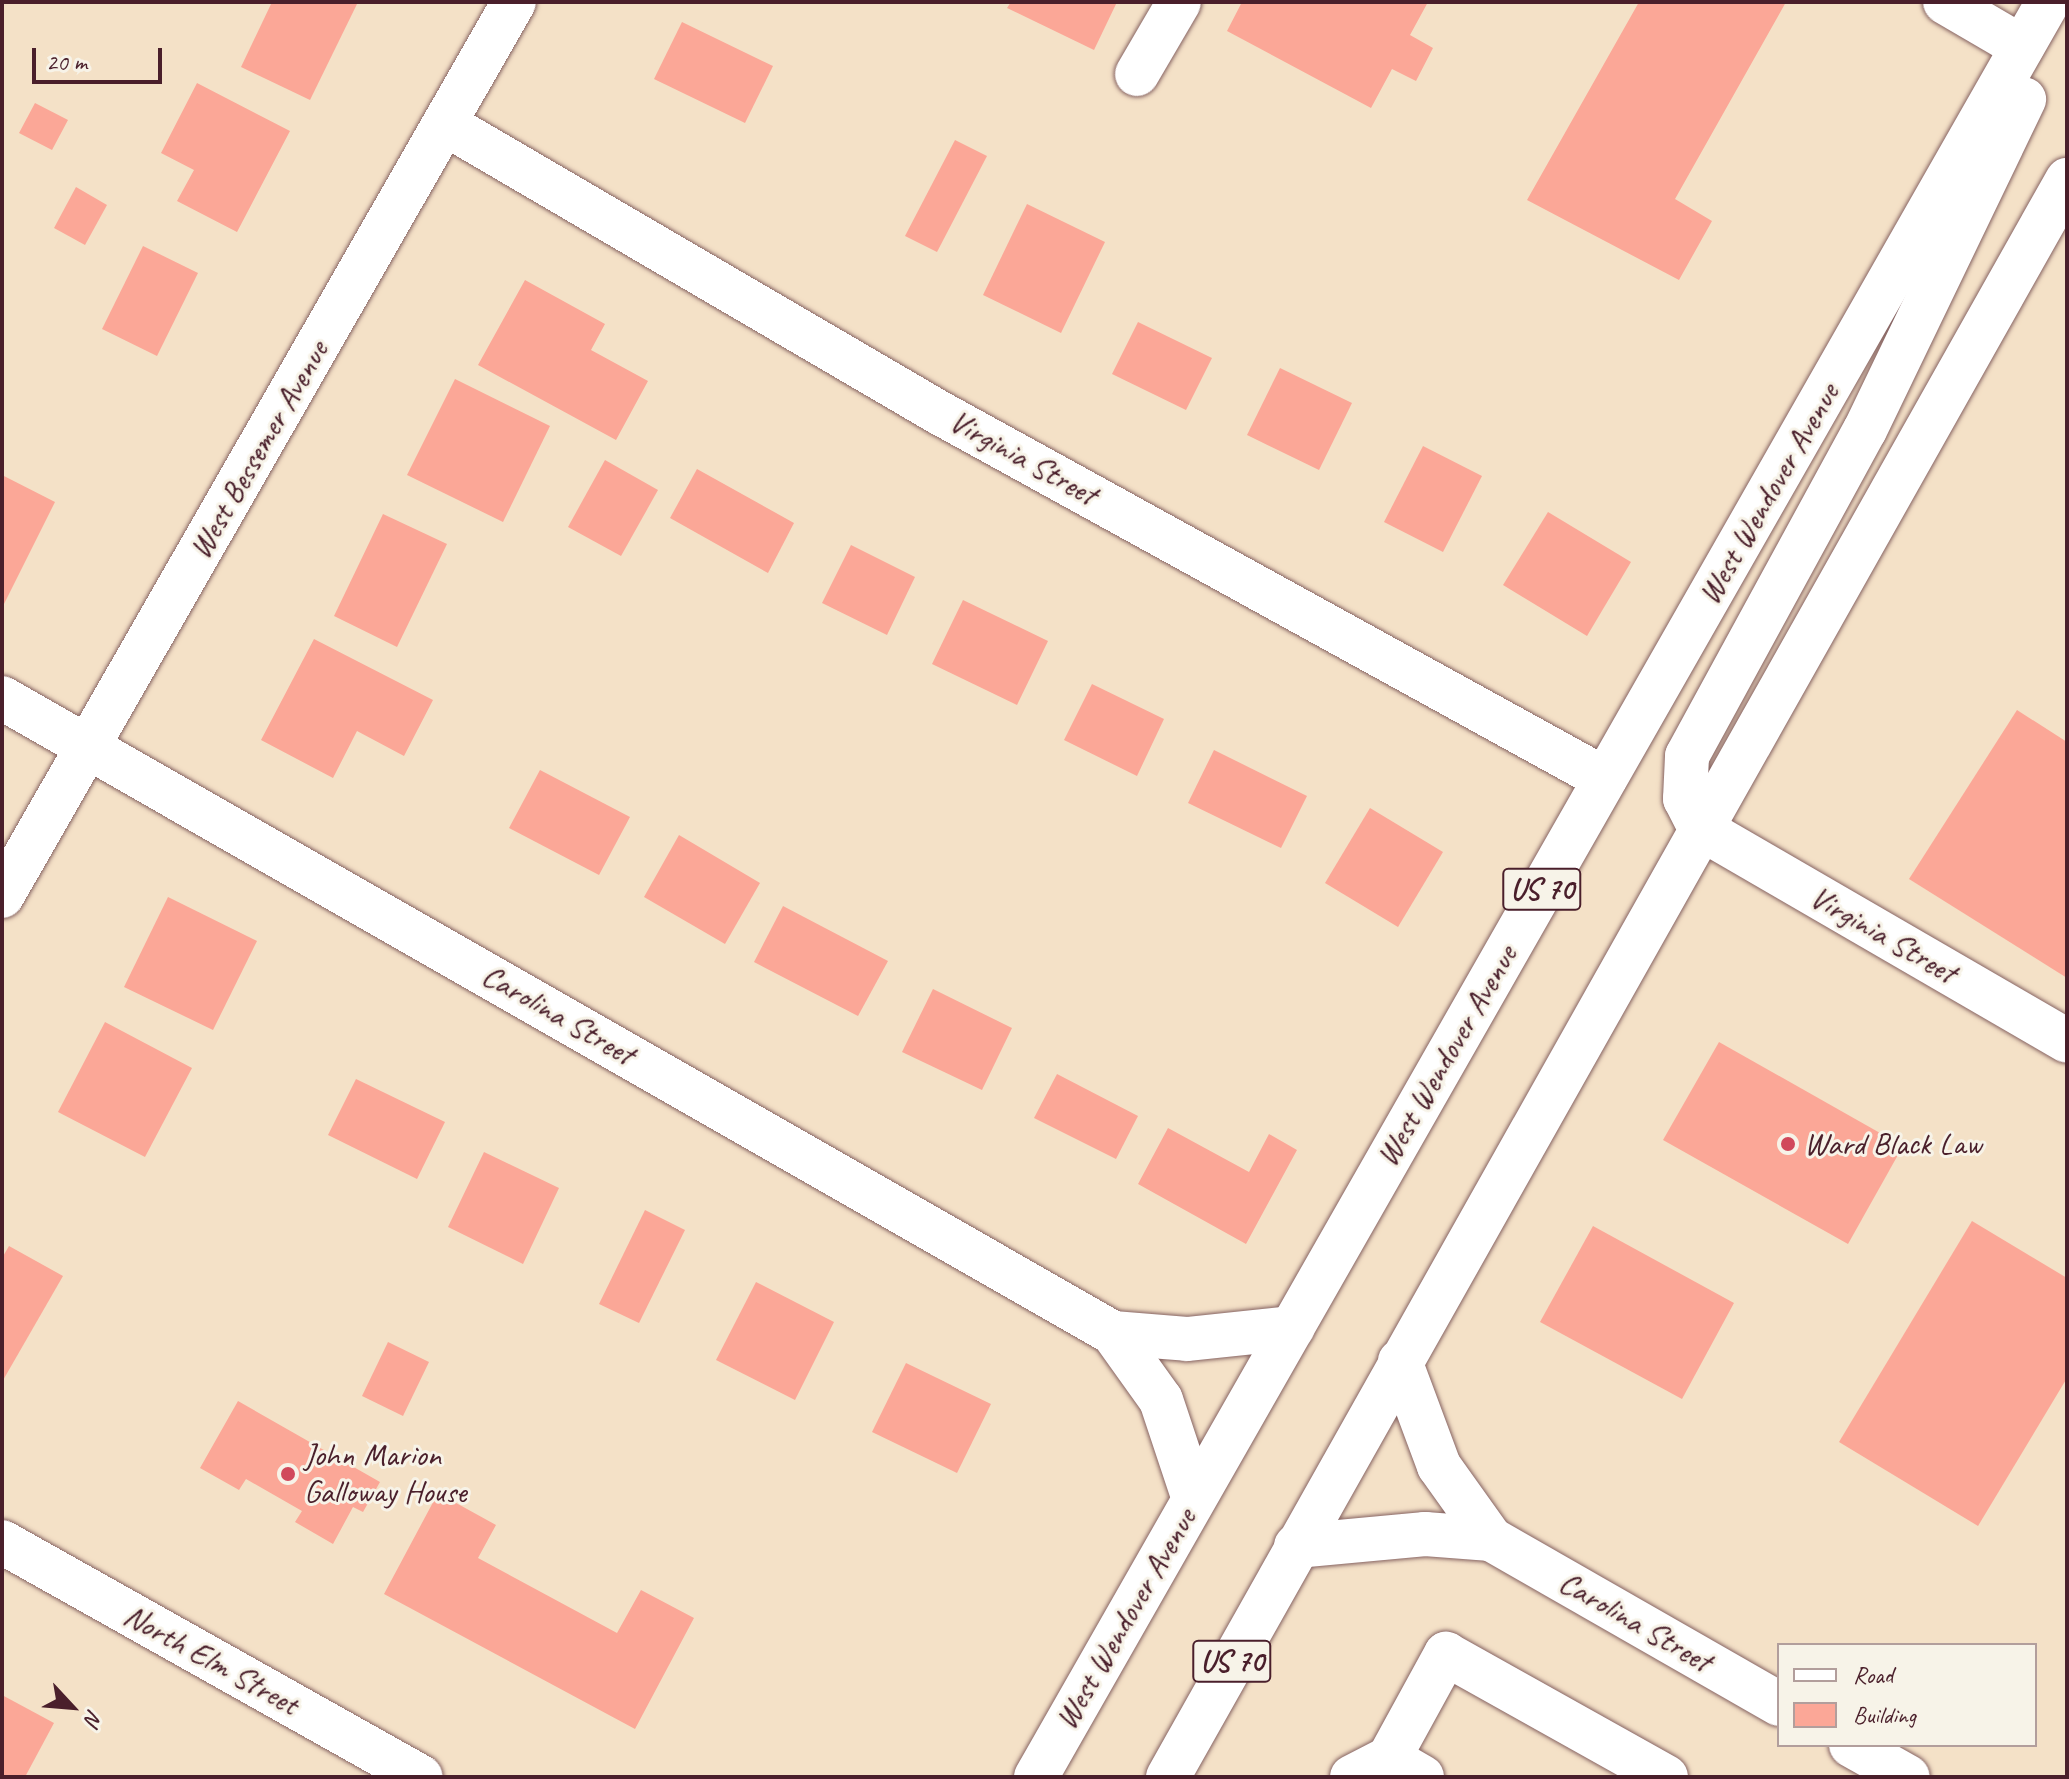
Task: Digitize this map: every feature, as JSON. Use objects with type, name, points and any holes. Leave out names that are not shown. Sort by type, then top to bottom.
[{"type":"main road","name":"West Bessemer Avenue","points":[[2,896],[447,125],[514,2]]},
{"type":"main road","points":[[1137,74],[1179,2]]},
{"type":"main road","points":[[1945,2],[2022,47]]},
{"type":"main road","name":"West Wendover Avenue","points":[[1036,1777],[2048,2]]},
{"type":"main road","points":[[1700,828],[1685,799],[1687,756],[1865,430],[2067,10]]},
{"type":"main road","name":"Virginia Street","points":[[447,125],[938,412],[1605,779]]},
{"type":"main road","name":"US 70","points":[[1168,1777],[2067,180]]},
{"type":"main road","name":"Carolina Street","points":[[2,698],[1113,1333],[1161,1400],[1194,1499]]},
{"type":"main road","name":"Virginia Street","points":[[1700,828],[2067,1041]]},
{"type":"main road","name":"Carolina Street","points":[[1113,1333],[1187,1339],[1292,1328]]},
{"type":"main road","name":"Carolina Street","points":[[1400,1361],[1439,1466],[1491,1539],[1777,1703]]},
{"type":"main road","name":"Carolina Street","points":[[1296,1546],[1425,1534],[1491,1539]]},
{"type":"main road","name":"North Elm Street","points":[[2,1542],[420,1777]]},
{"type":"main road","points":[[1387,1771],[1446,1654],[1666,1777]]},
{"type":"main road","points":[[1855,1747],[1908,1777]]},
{"type":"building","points":[[272,2],[358,2],[310,100],[241,67]]},
{"type":"building","points":[[1011,2],[1117,2],[1094,50],[1007,8]]},
{"type":"building","points":[[1242,2],[1428,2],[1410,35],[1433,48],[1416,81],[1392,69],[1371,108],[1227,31]]},
{"type":"building","points":[[1639,2],[1786,2],[1675,199],[1712,221],[1679,280],[1527,200]]},
{"type":"building","points":[[682,22],[773,66],[745,123],[654,79]]},
{"type":"building","points":[[197,83],[290,131],[237,232],[177,201],[194,170],[161,153]]},
{"type":"building","points":[[35,103],[68,120],[52,150],[19,133]]},
{"type":"building","points":[[955,140],[987,156],[937,252],[905,236]]},
{"type":"building","points":[[76,187],[107,205],[85,245],[54,228]]},
{"type":"building","points":[[1027,204],[1105,242],[1061,333],[983,295]]},
{"type":"building","points":[[143,246],[198,273],[157,356],[102,329]]},
{"type":"building","points":[[525,280],[605,324],[591,350],[648,381],[616,440],[478,365]]},
{"type":"building","points":[[1138,322],[1212,358],[1186,410],[1112,374]]},
{"type":"building","points":[[1280,368],[1352,403],[1319,470],[1247,435]]},
{"type":"building","points":[[455,379],[550,426],[503,522],[407,475]]},
{"type":"building","points":[[1423,446],[1482,476],[1443,552],[1384,522]]},
{"type":"building","points":[[605,460],[658,490],[621,556],[568,527]]},
{"type":"building","points":[[697,469],[794,523],[768,573],[670,518]]},
{"type":"building","points":[[2,475],[55,502],[2,608]]},
{"type":"building","points":[[1548,512],[1631,562],[1587,636],[1503,585]]},
{"type":"building","points":[[383,514],[447,544],[397,647],[334,616]]},
{"type":"building","points":[[851,545],[915,577],[887,635],[822,603]]},
{"type":"building","points":[[963,600],[1048,641],[1017,705],[932,664]]},
{"type":"building","points":[[314,639],[433,700],[404,756],[357,731],[333,778],[261,740]]},
{"type":"building","points":[[1092,684],[1164,719],[1137,776],[1064,740]]},
{"type":"building","points":[[2017,710],[2067,742],[2067,978],[1909,879]]},
{"type":"building","points":[[1214,750],[1307,796],[1281,848],[1188,803]]},
{"type":"building","points":[[540,770],[630,817],[599,875],[509,828]]},
{"type":"building","points":[[1370,808],[1443,852],[1398,927],[1325,883]]},
{"type":"building","points":[[679,835],[760,883],[725,944],[644,897]]},
{"type":"building","points":[[168,897],[257,941],[213,1030],[124,987]]},
{"type":"building","points":[[783,906],[888,961],[858,1016],[754,962]]},
{"type":"building","points":[[933,989],[1012,1028],[982,1090],[902,1052]]},
{"type":"building","points":[[105,1022],[192,1068],[145,1157],[58,1112]]},
{"type":"building","points":[[1719,1042],[1903,1146],[1848,1244],[1663,1140]]},
{"type":"building","points":[[1057,1074],[1138,1116],[1116,1159],[1034,1118]]},
{"type":"building","points":[[356,1079],[445,1122],[417,1179],[328,1135]]},
{"type":"building","points":[[1168,1128],[1249,1172],[1269,1134],[1297,1150],[1246,1244],[1138,1184]]},
{"type":"building","points":[[484,1152],[559,1188],[523,1264],[448,1227]]},
{"type":"building","points":[[645,1210],[685,1230],[639,1323],[599,1304]]},
{"type":"building","points":[[1972,1221],[2067,1278],[2067,1378],[1978,1526],[1839,1442]]},
{"type":"building","points":[[1593,1226],[1734,1303],[1682,1399],[1540,1322]]},
{"type":"building","points":[[9,1246],[63,1276],[2,1382],[2,1258]]},
{"type":"building","points":[[756,1282],[834,1322],[795,1400],[716,1360]]},
{"type":"building","points":[[388,1342],[429,1362],[403,1416],[362,1396]]},
{"type":"building","points":[[906,1363],[991,1404],[957,1473],[872,1432]]},
{"type":"building","name":"John Marion Galloway House","points":[[238,1401],[380,1482],[363,1512],[353,1507],[333,1544],[295,1522],[302,1511],[246,1479],[239,1490],[200,1468]]},
{"type":"building","points":[[438,1493],[496,1525],[478,1558],[617,1633],[641,1590],[694,1618],[635,1729],[384,1594]]},
{"type":"building","points":[[2,1695],[54,1723],[25,1777],[2,1777]]},
{"type":"place","name":"Ward Black Law","points":[[1788,1144]]},
{"type":"place","name":"John Marion Galloway House","points":[[288,1474]]}]
